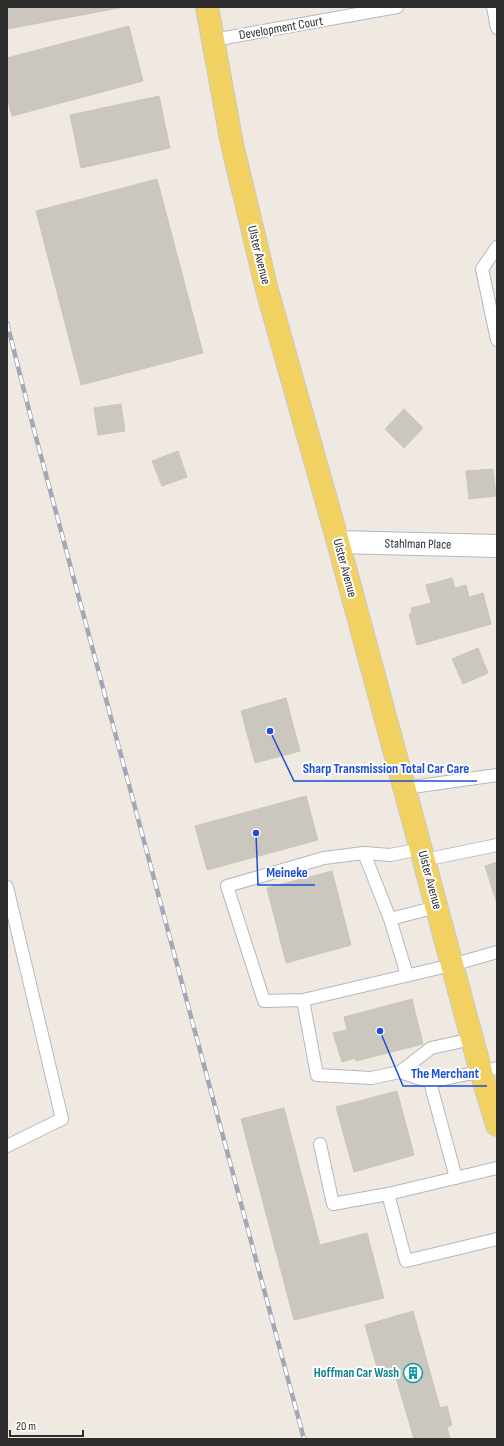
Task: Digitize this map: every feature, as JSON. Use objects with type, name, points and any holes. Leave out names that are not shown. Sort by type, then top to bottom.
[{"type":"main road","name":"Ulster Avenue","points":[[207,7],[232,144],[267,290],[338,542],[472,1039],[489,1070],[497,1123]]},
{"type":"street","name":"Stahlman Place","points":[[338,542],[497,546]]},
{"type":"lane","name":"Development Court","points":[[213,40],[396,7]]},
{"type":"lane","points":[[493,7],[497,28]]},
{"type":"lane","points":[[497,247],[482,268],[497,340]]},
{"type":"lane","points":[[405,788],[497,775]]},
{"type":"lane","points":[[497,845],[423,854],[390,855],[364,853],[324,858],[227,886],[264,1000],[303,1000],[452,965],[497,952]]},
{"type":"lane","points":[[364,853],[390,919],[407,975]]},
{"type":"lane","points":[[7,887],[62,1119],[7,1146]]},
{"type":"lane","points":[[390,919],[437,907]]},
{"type":"lane","points":[[303,1000],[317,1075],[371,1078],[400,1072],[431,1048],[472,1039]]},
{"type":"lane","points":[[400,1072],[430,1082],[489,1070]]},
{"type":"lane","points":[[430,1082],[456,1178]]},
{"type":"lane","points":[[320,1144],[333,1204],[388,1194],[497,1168]]},
{"type":"lane","points":[[388,1194],[406,1261],[497,1239]]},
{"type":"building","points":[[7,7],[124,7],[7,29]]},
{"type":"building","points":[[129,26],[143,81],[12,116],[7,96],[7,58]]},
{"type":"building","points":[[159,96],[170,148],[81,168],[70,115]]},
{"type":"building","points":[[157,179],[203,353],[81,385],[36,211]]},
{"type":"building","points":[[121,404],[125,431],[98,435],[94,408]]},
{"type":"building","points":[[404,409],[423,428],[404,448],[385,429]]},
{"type":"building","points":[[178,451],[187,477],[162,486],[152,461]]},
{"type":"building","points":[[493,469],[496,496],[469,499],[466,471]]},
{"type":"building","points":[[452,578],[455,588],[466,585],[469,597],[483,593],[491,624],[417,645],[409,614],[412,613],[411,608],[431,603],[426,585]]},
{"type":"building","points":[[478,648],[488,673],[463,684],[452,659]]},
{"type":"building","points":[[286,698],[300,751],[255,763],[241,711]]},
{"type":"building","points":[[306,796],[318,840],[207,870],[195,826]]},
{"type":"building","points":[[497,862],[497,904],[485,866]]},
{"type":"building","points":[[332,871],[351,945],[286,963],[267,888]]},
{"type":"building","points":[[412,999],[423,1044],[356,1061],[355,1058],[342,1062],[333,1033],[347,1030],[344,1017]]},
{"type":"building","points":[[397,1091],[414,1155],[354,1172],[336,1107]]},
{"type":"building","points":[[284,1108],[320,1245],[367,1233],[384,1298],[294,1320],[241,1119]]},
{"type":"building","name":"Hoffman Car Wash","points":[[413,1311],[440,1408],[447,1406],[452,1425],[447,1427],[450,1439],[414,1439],[394,1371],[379,1375],[365,1325]]},
{"type":"railway","points":[[7,323],[34,430],[304,1439]]},
{"type":"place","name":"Sharp Transmission Total Car Care","points":[[270,731]]},
{"type":"place","name":"Meineke","points":[[256,833]]},
{"type":"place","name":"The Merchant","points":[[380,1031]]},
{"type":"place","name":"Hoffman Car Wash","points":[[413,1373]]}]
